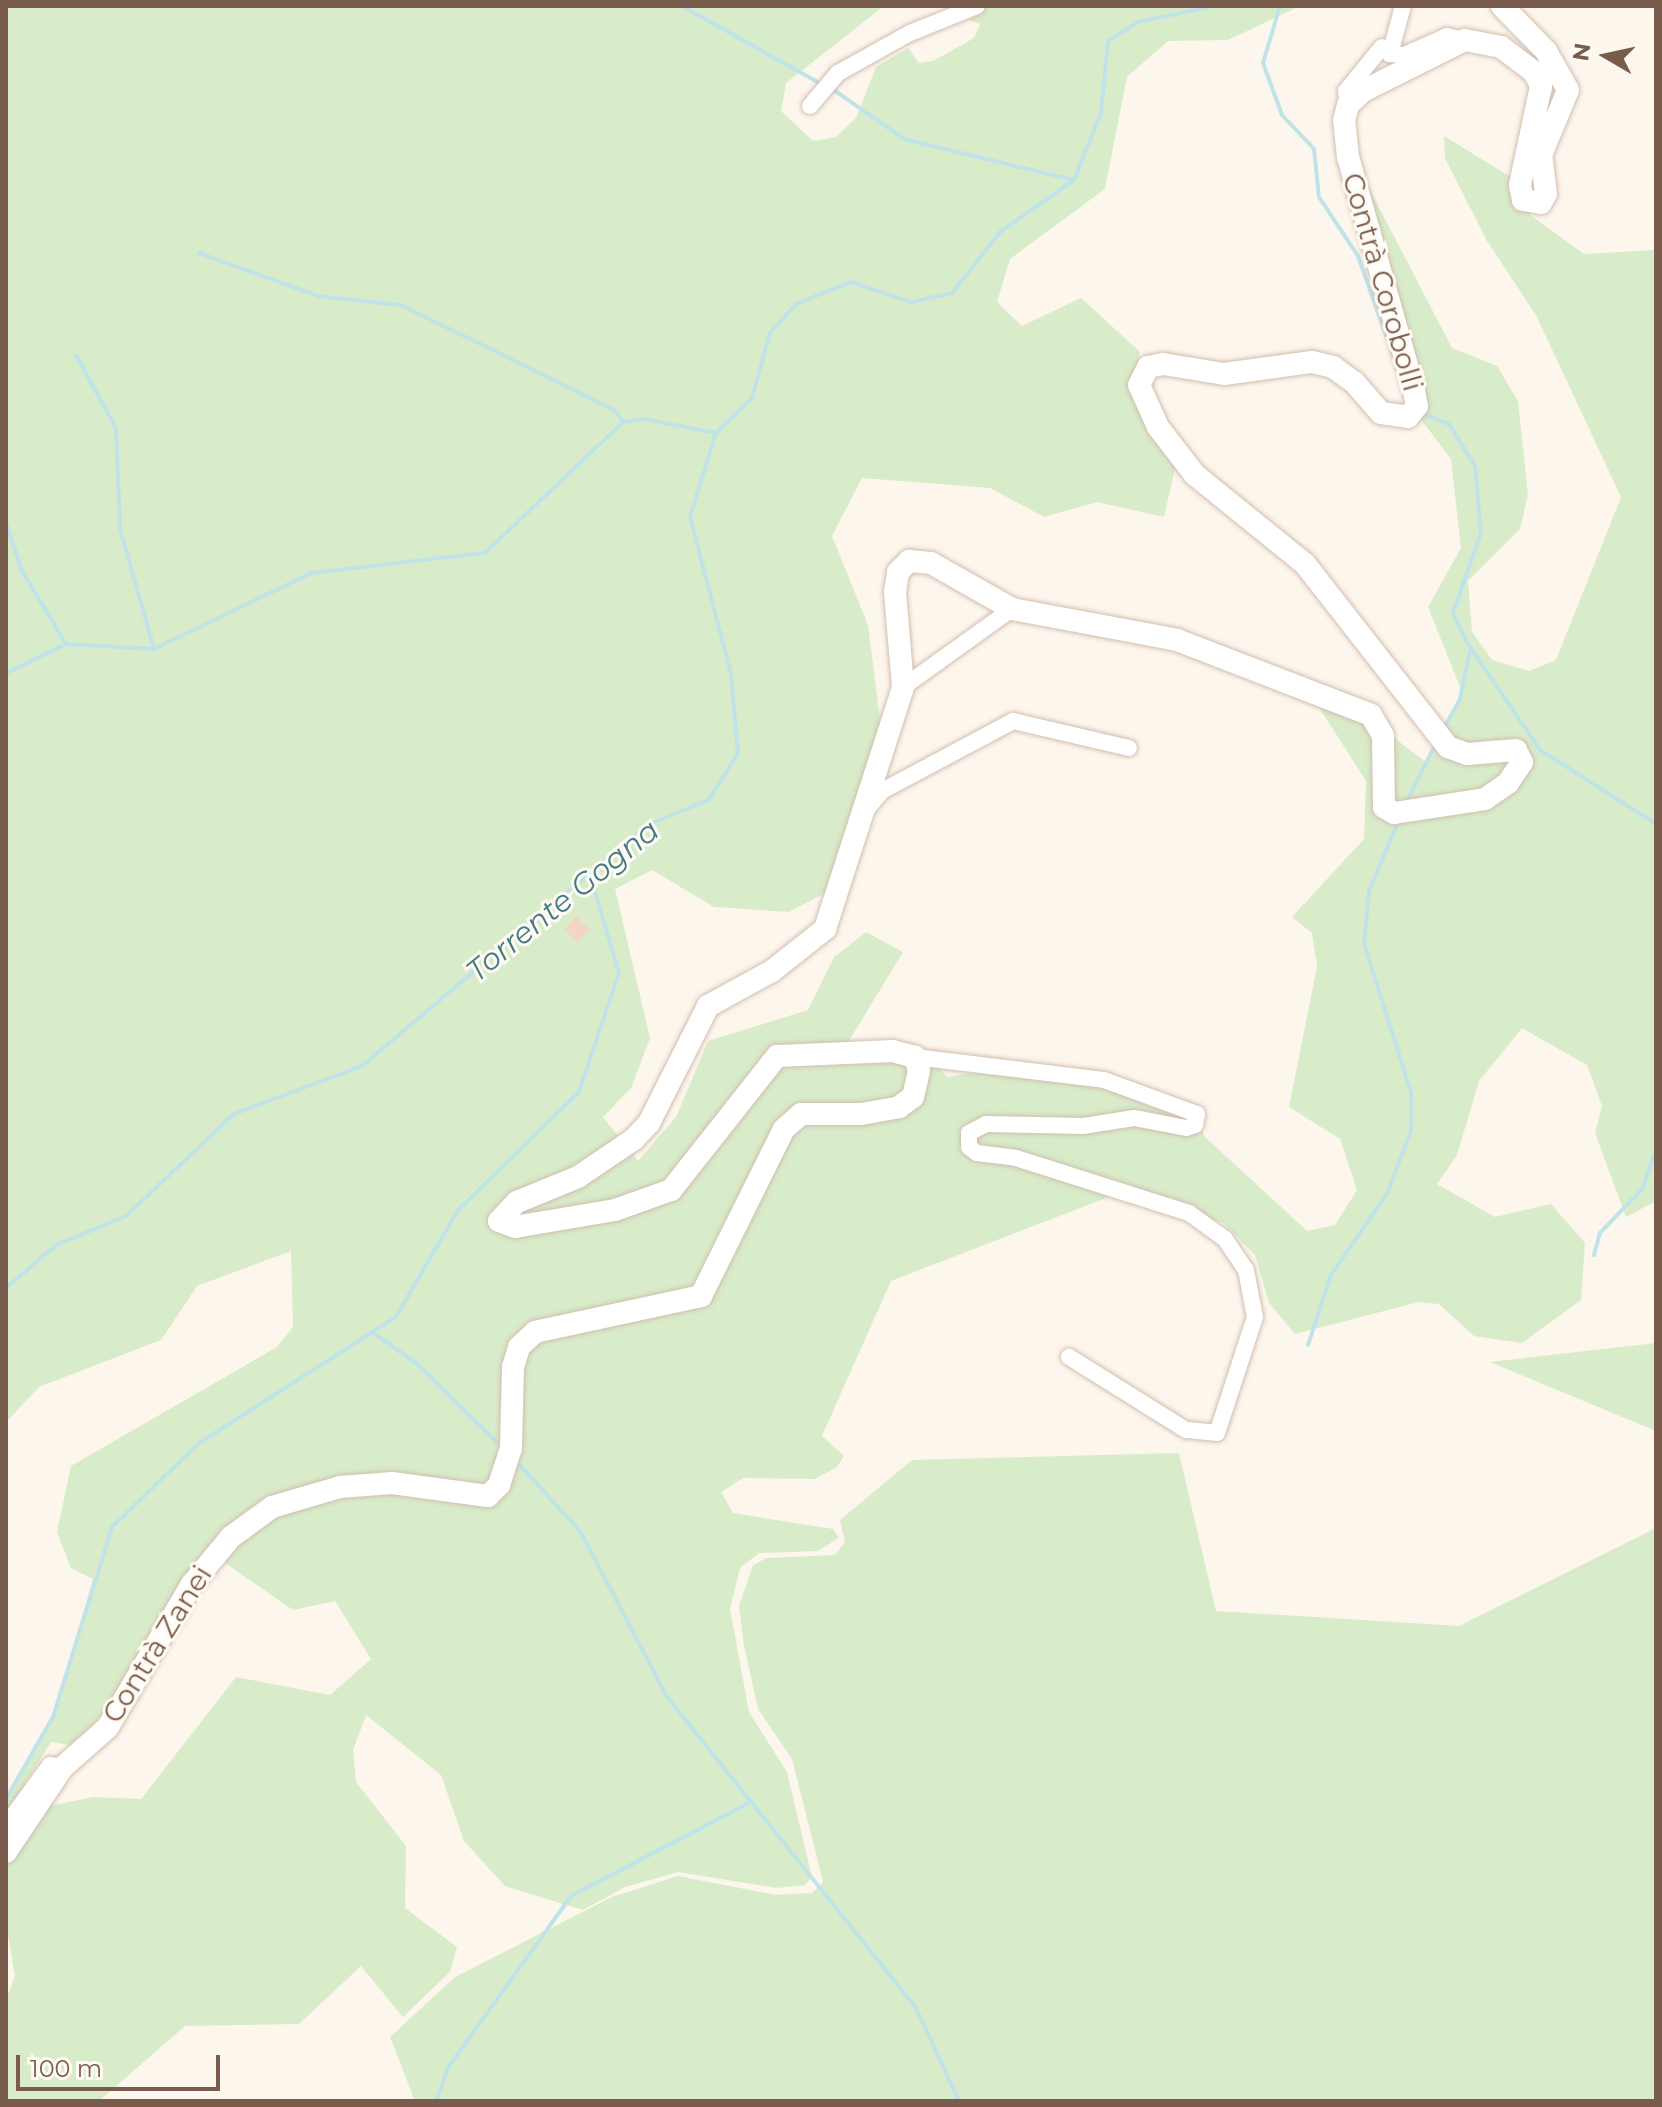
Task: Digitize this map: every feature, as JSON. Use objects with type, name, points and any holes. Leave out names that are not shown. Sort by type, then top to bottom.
[{"type":"street","points":[[810,106],[826,86],[910,33],[977,6]]},
{"type":"street","points":[[1403,6],[1390,54],[1404,55],[1447,36],[1501,47],[1534,72],[1541,86],[1520,185],[1523,200],[1541,203],[1546,194],[1541,155],[1568,90],[1546,51],[1502,6]]},
{"type":"street","points":[[1382,47],[1346,91],[1356,98],[1465,40]]},
{"type":"street","name":"Contrà Corobolli","points":[[915,1057],[893,1051],[777,1056],[671,1190],[615,1210],[515,1227],[499,1221],[517,1202],[578,1177],[634,1139],[649,1123],[708,1006],[772,971],[825,929],[847,869],[856,823],[903,687],[895,592],[898,572],[909,561],[931,563],[1012,609],[1177,640],[1371,715],[1383,736],[1383,800],[1401,814],[1485,799],[1522,762],[1516,750],[1467,754],[1448,747],[1305,564],[1195,475],[1158,427],[1139,385],[1148,367],[1163,364],[1224,374],[1312,362],[1333,367],[1354,382],[1381,413],[1413,411],[1348,157],[1356,98]]},
{"type":"street","points":[[903,687],[1012,609]]},
{"type":"street","name":"Contrà Corobolli","points":[[856,823],[882,791],[1013,721],[1129,748]]},
{"type":"street","points":[[915,1057],[1104,1080],[1188,1106],[1198,1116],[1186,1128],[1134,1118],[1083,1126],[986,1124],[969,1133],[969,1147],[977,1153],[1016,1158],[1189,1213],[1225,1239],[1246,1270],[1255,1317],[1217,1433],[1186,1430],[1069,1357]]},
{"type":"street","name":"Contrà Zanei","points":[[6,1852],[63,1767],[108,1727],[211,1557],[272,1507],[340,1487],[392,1483],[488,1496],[510,1455],[513,1367],[519,1347],[535,1332],[701,1296],[784,1129],[801,1114],[899,1107],[913,1097],[919,1071],[915,1057]]},
{"type":"street","name":"Contrà Zanei","points":[[6,1825],[47,1768],[63,1767]]},
{"type":"green space","points":[[6,6],[884,6],[786,83],[781,111],[813,141],[836,137],[856,118],[876,67],[908,48],[919,63],[933,61],[974,38],[980,24],[969,20],[986,6],[1300,6],[1228,40],[1168,41],[1127,77],[1105,189],[1010,259],[997,302],[1022,326],[1081,298],[1140,352],[1133,384],[1176,464],[1164,517],[1097,502],[1044,517],[990,488],[862,478],[832,536],[868,625],[881,727],[849,817],[833,889],[789,912],[714,907],[652,870],[615,889],[650,1038],[631,1088],[603,1117],[638,1161],[676,1117],[708,1041],[808,1010],[834,957],[866,932],[903,952],[835,1064],[934,1062],[947,1077],[989,1070],[1100,1084],[1198,1111],[1204,1136],[1307,1231],[1335,1225],[1357,1190],[1340,1139],[1289,1107],[1317,966],[1312,933],[1292,917],[1364,839],[1366,781],[1310,693],[1363,714],[1427,763],[1462,692],[1428,607],[1461,548],[1451,459],[1419,417],[1427,403],[1368,186],[1452,348],[1497,366],[1518,401],[1528,495],[1520,529],[1468,581],[1472,632],[1492,660],[1529,671],[1556,660],[1621,497],[1536,315],[1487,241],[1445,158],[1444,136],[1514,179],[1530,215],[1584,254],[1656,250],[1656,1201],[1626,1217],[1595,1133],[1602,1106],[1587,1065],[1522,1028],[1479,1081],[1457,1155],[1437,1184],[1495,1217],[1551,1204],[1585,1243],[1581,1300],[1522,1343],[1474,1336],[1439,1304],[1419,1302],[1295,1334],[1269,1303],[1255,1255],[1223,1223],[1127,1190],[891,1281],[822,1436],[844,1456],[837,1467],[815,1479],[743,1478],[721,1492],[733,1513],[833,1529],[839,1538],[818,1551],[759,1553],[740,1568],[730,1609],[749,1712],[787,1772],[812,1877],[805,1885],[777,1888],[678,1872],[625,1887],[583,1910],[505,1886],[464,1841],[441,1775],[366,1715],[353,1750],[356,1782],[406,1846],[405,1908],[457,1947],[450,1972],[403,2017],[361,1966],[299,2024],[185,2026],[99,2101],[6,2101],[6,2000],[15,1976],[6,1923],[6,1866],[36,1809],[93,1797],[141,1799],[236,1677],[330,1695],[371,1659],[335,1601],[293,1610],[225,1563],[192,1568],[119,1693],[76,1746],[51,1742],[13,1803],[6,1829],[6,1799],[53,1717],[93,1579],[71,1568],[57,1532],[71,1466],[277,1347],[293,1327],[291,1251],[197,1286],[161,1340],[39,1387],[6,1422]]},
{"type":"green space","points":[[1656,1343],[1656,1431],[1490,1362]]},
{"type":"green space","points":[[1179,1453],[1216,1611],[1459,1626],[1656,1528],[1656,2101],[415,2101],[390,2037],[455,1977],[612,1897],[678,1876],[776,1895],[812,1893],[823,1882],[792,1759],[758,1709],[739,1606],[753,1565],[767,1558],[835,1555],[845,1542],[840,1520],[912,1460]]},
{"type":"building","points":[[576,916],[590,930],[578,942],[564,929]]},
{"type":"waterway","points":[[682,6],[823,85]]},
{"type":"waterway","name":"Torrente Gogna","points":[[6,1288],[56,1245],[126,1216],[234,1114],[362,1066],[647,825],[709,800],[738,753],[731,674],[690,517],[716,433],[752,398],[770,333],[796,304],[851,282],[911,302],[952,293],[1000,232],[1074,180],[1101,113],[1108,41],[1138,22],[1214,6]]},
{"type":"waterway","points":[[1280,6],[1263,63],[1282,115],[1314,149],[1319,197],[1358,256],[1393,355]]},
{"type":"waterway","points":[[831,88],[904,139],[1073,180]]},
{"type":"waterway","points":[[199,253],[318,296],[401,305],[614,410],[623,421]]},
{"type":"waterway","points":[[76,355],[116,428],[120,529],[154,649]]},
{"type":"waterway","points":[[1423,414],[1449,424],[1475,466],[1481,533],[1453,613],[1466,641],[1540,750],[1656,824]]},
{"type":"waterway","points":[[6,673],[66,644],[154,649],[311,573],[485,553],[623,422],[644,419],[716,433]]},
{"type":"waterway","points":[[6,523],[22,571],[66,644]]},
{"type":"waterway","points":[[1444,728],[1460,699],[1471,647]]},
{"type":"waterway","points":[[1406,803],[1436,743]]},
{"type":"waterway","points":[[1308,1345],[1331,1275],[1388,1192],[1411,1130],[1411,1092],[1364,944],[1369,891],[1398,822]]},
{"type":"waterway","points":[[6,1799],[53,1717],[112,1527],[199,1443],[396,1317],[458,1210],[579,1092],[619,973],[591,879]]},
{"type":"waterway","points":[[1594,1255],[1600,1233],[1643,1188],[1656,1149]]},
{"type":"waterway","points":[[376,1335],[416,1363],[503,1448]]},
{"type":"waterway","points":[[515,1460],[580,1531],[667,1697],[916,2008],[959,2101]]},
{"type":"waterway","points":[[436,2101],[449,2066],[571,1896],[747,1804]]}]
